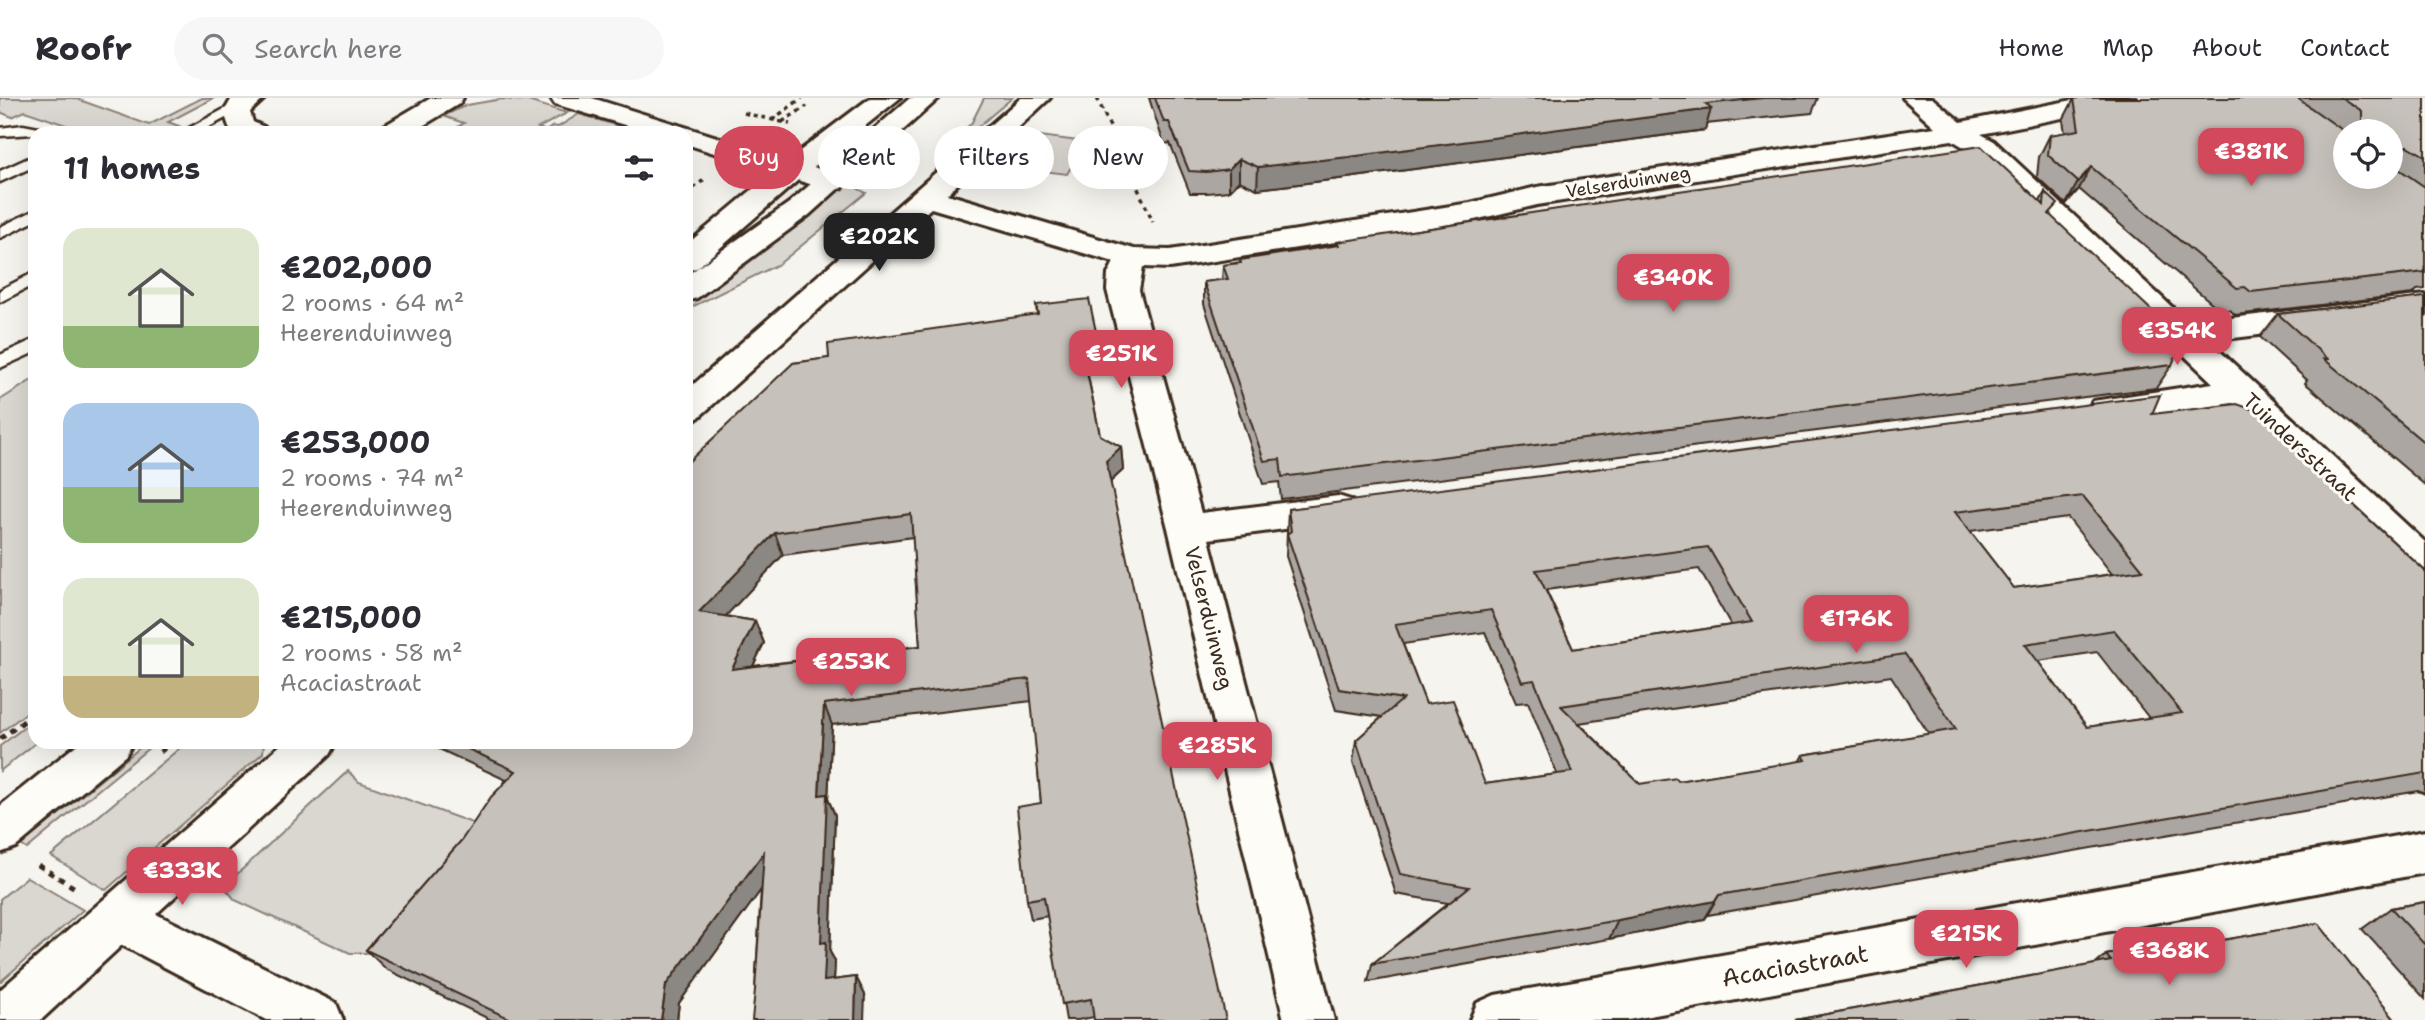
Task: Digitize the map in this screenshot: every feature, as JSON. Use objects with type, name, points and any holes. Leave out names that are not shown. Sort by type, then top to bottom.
[{"type":"street","points":[[404,126],[450,98]]},
{"type":"street","points":[[564,98],[657,126]]},
{"type":"street","points":[[804,161],[887,98]]},
{"type":"street","points":[[895,126],[926,98]]},
{"type":"street","points":[[693,404],[1037,98]]},
{"type":"street","name":"Tuindersstraat","points":[[1916,98],[1957,132],[1984,147],[2425,565]]},
{"type":"street","name":"Velserduinweg","points":[[926,197],[1132,258],[1145,261],[1170,259],[1470,212],[1538,196],[1957,132],[2123,98]]},
{"type":"street","points":[[241,126],[237,112],[246,101]]},
{"type":"street","points":[[693,137],[714,144]]},
{"type":"street","points":[[693,255],[771,189]]},
{"type":"street","points":[[693,286],[823,189]]},
{"type":"street","name":"Velserduinweg","points":[[1132,258],[1124,274],[1123,290],[1187,528],[1310,1020]]},
{"type":"street","points":[[2180,334],[2425,304]]},
{"type":"street","points":[[2074,413],[2241,391]]},
{"type":"street","points":[[1187,528],[1367,505]]},
{"type":"street","points":[[15,846],[105,749]]},
{"type":"street","points":[[4,1020],[306,749]]},
{"type":"street","name":"Acaciastraat","points":[[1495,1020],[2425,852]]},
{"type":"street","points":[[120,917],[141,932],[318,1020]]},
{"type":"lane","points":[[200,126],[246,101]]},
{"type":"lane","points":[[0,132],[28,130]]},
{"type":"lane","points":[[0,177],[28,163]]},
{"type":"lane","points":[[0,233],[28,219]]},
{"type":"lane","points":[[0,297],[28,281]]},
{"type":"lane","points":[[0,362],[28,348]]},
{"type":"path","points":[[773,120],[802,98]]},
{"type":"path","points":[[1097,98],[1170,259]]},
{"type":"path","points":[[0,739],[28,718]]},
{"type":"path","points":[[15,846],[120,917]]},
{"type":"shaded area","points":[[0,98],[74,98],[149,125],[202,98],[214,98],[168,122],[179,126],[69,126],[25,111],[12,117],[0,112]]},
{"type":"shaded area","points":[[984,98],[1012,98],[979,126],[968,126]]},
{"type":"shaded area","points":[[502,99],[528,101],[567,113],[542,126],[459,126],[464,123],[443,116],[467,105]]},
{"type":"shaded area","points":[[579,114],[619,126],[560,126]]},
{"type":"shaded area","points":[[1054,138],[1068,140],[1067,174],[1054,172]]},
{"type":"shaded area","points":[[833,189],[859,189],[866,193],[779,264],[693,307],[693,301],[744,264]]},
{"type":"shaded area","points":[[28,382],[28,711],[0,733],[0,400]]},
{"type":"shaded area","points":[[28,724],[28,749],[0,771],[0,746]]},
{"type":"shaded area","points":[[138,749],[148,749],[27,849],[21,845]]},
{"type":"shaded area","points":[[179,749],[263,749],[263,753],[106,890],[51,856]]},
{"type":"shaded area","points":[[348,771],[359,782],[486,828],[382,946],[366,953],[350,953],[235,900],[226,889],[234,877]]},
{"type":"shaded area","points":[[27,877],[83,910],[0,982],[0,899]]},
{"type":"building","points":[[1155,98],[1763,98],[1706,104],[1711,109],[1349,157],[1258,167],[1239,159],[1229,169],[1207,172],[1189,171],[1169,122],[1164,122]]},
{"type":"building","points":[[2297,98],[2333,124],[2333,189],[2403,189],[2403,172],[2425,187],[2425,272],[2251,292],[2245,287],[2237,288],[2091,167],[2078,182],[2048,155],[2050,135],[2079,130],[2074,99]]},
{"type":"building","points":[[2342,98],[2425,98],[2425,156],[2408,146],[2404,146],[2403,152],[2403,119],[2362,119],[2362,111]]},
{"type":"building","points":[[1981,146],[2044,205],[2045,192],[2058,204],[2049,214],[2182,339],[2172,365],[1282,477],[1280,459],[1264,461],[1204,282],[1228,279],[1223,265],[1339,245],[1337,242]]},
{"type":"building","points":[[2425,297],[2425,443],[2324,359],[2328,359],[2278,314]]},
{"type":"building","points":[[1089,299],[1098,341],[1081,343],[1100,435],[1121,447],[1106,461],[1226,1020],[1094,1020],[1091,999],[1062,1004],[1044,897],[1027,900],[1017,807],[1041,803],[1029,679],[824,704],[819,795],[827,794],[821,943],[826,942],[824,981],[856,977],[855,1020],[752,1020],[764,852],[666,985],[661,1020],[512,1020],[366,950],[461,841],[491,797],[516,771],[468,749],[693,749],[693,457],[793,363],[829,358],[828,344],[1038,314],[1036,305]],"holes":[[[911,514],[920,646],[732,669],[755,621],[699,612],[775,533]]]},
{"type":"building","points":[[2160,395],[2152,414],[2237,404],[2260,412],[2301,451],[2296,452],[2425,571],[2425,773],[1719,895],[1715,901],[1372,964],[1469,887],[1400,874],[1356,740],[1403,699],[1339,689],[1287,534],[1291,531],[1288,509]],"holes":[[[2083,496],[2143,570],[2014,588],[1955,512]],[[1708,547],[1752,622],[1573,649],[1536,570]],[[1491,610],[1522,682],[1534,680],[1572,772],[1485,784],[1453,700],[1426,704],[1395,624]],[[2114,630],[2182,713],[2087,727],[2025,644]],[[1905,654],[1956,729],[1803,755],[1806,760],[1678,781],[1676,778],[1640,784],[1561,706]]]},
{"type":"building","points":[[2425,902],[2425,945],[2391,908]]},
{"type":"building","points":[[2318,923],[2395,1020],[1795,1020],[2111,961],[2106,955],[2165,944],[2173,949]]}]
